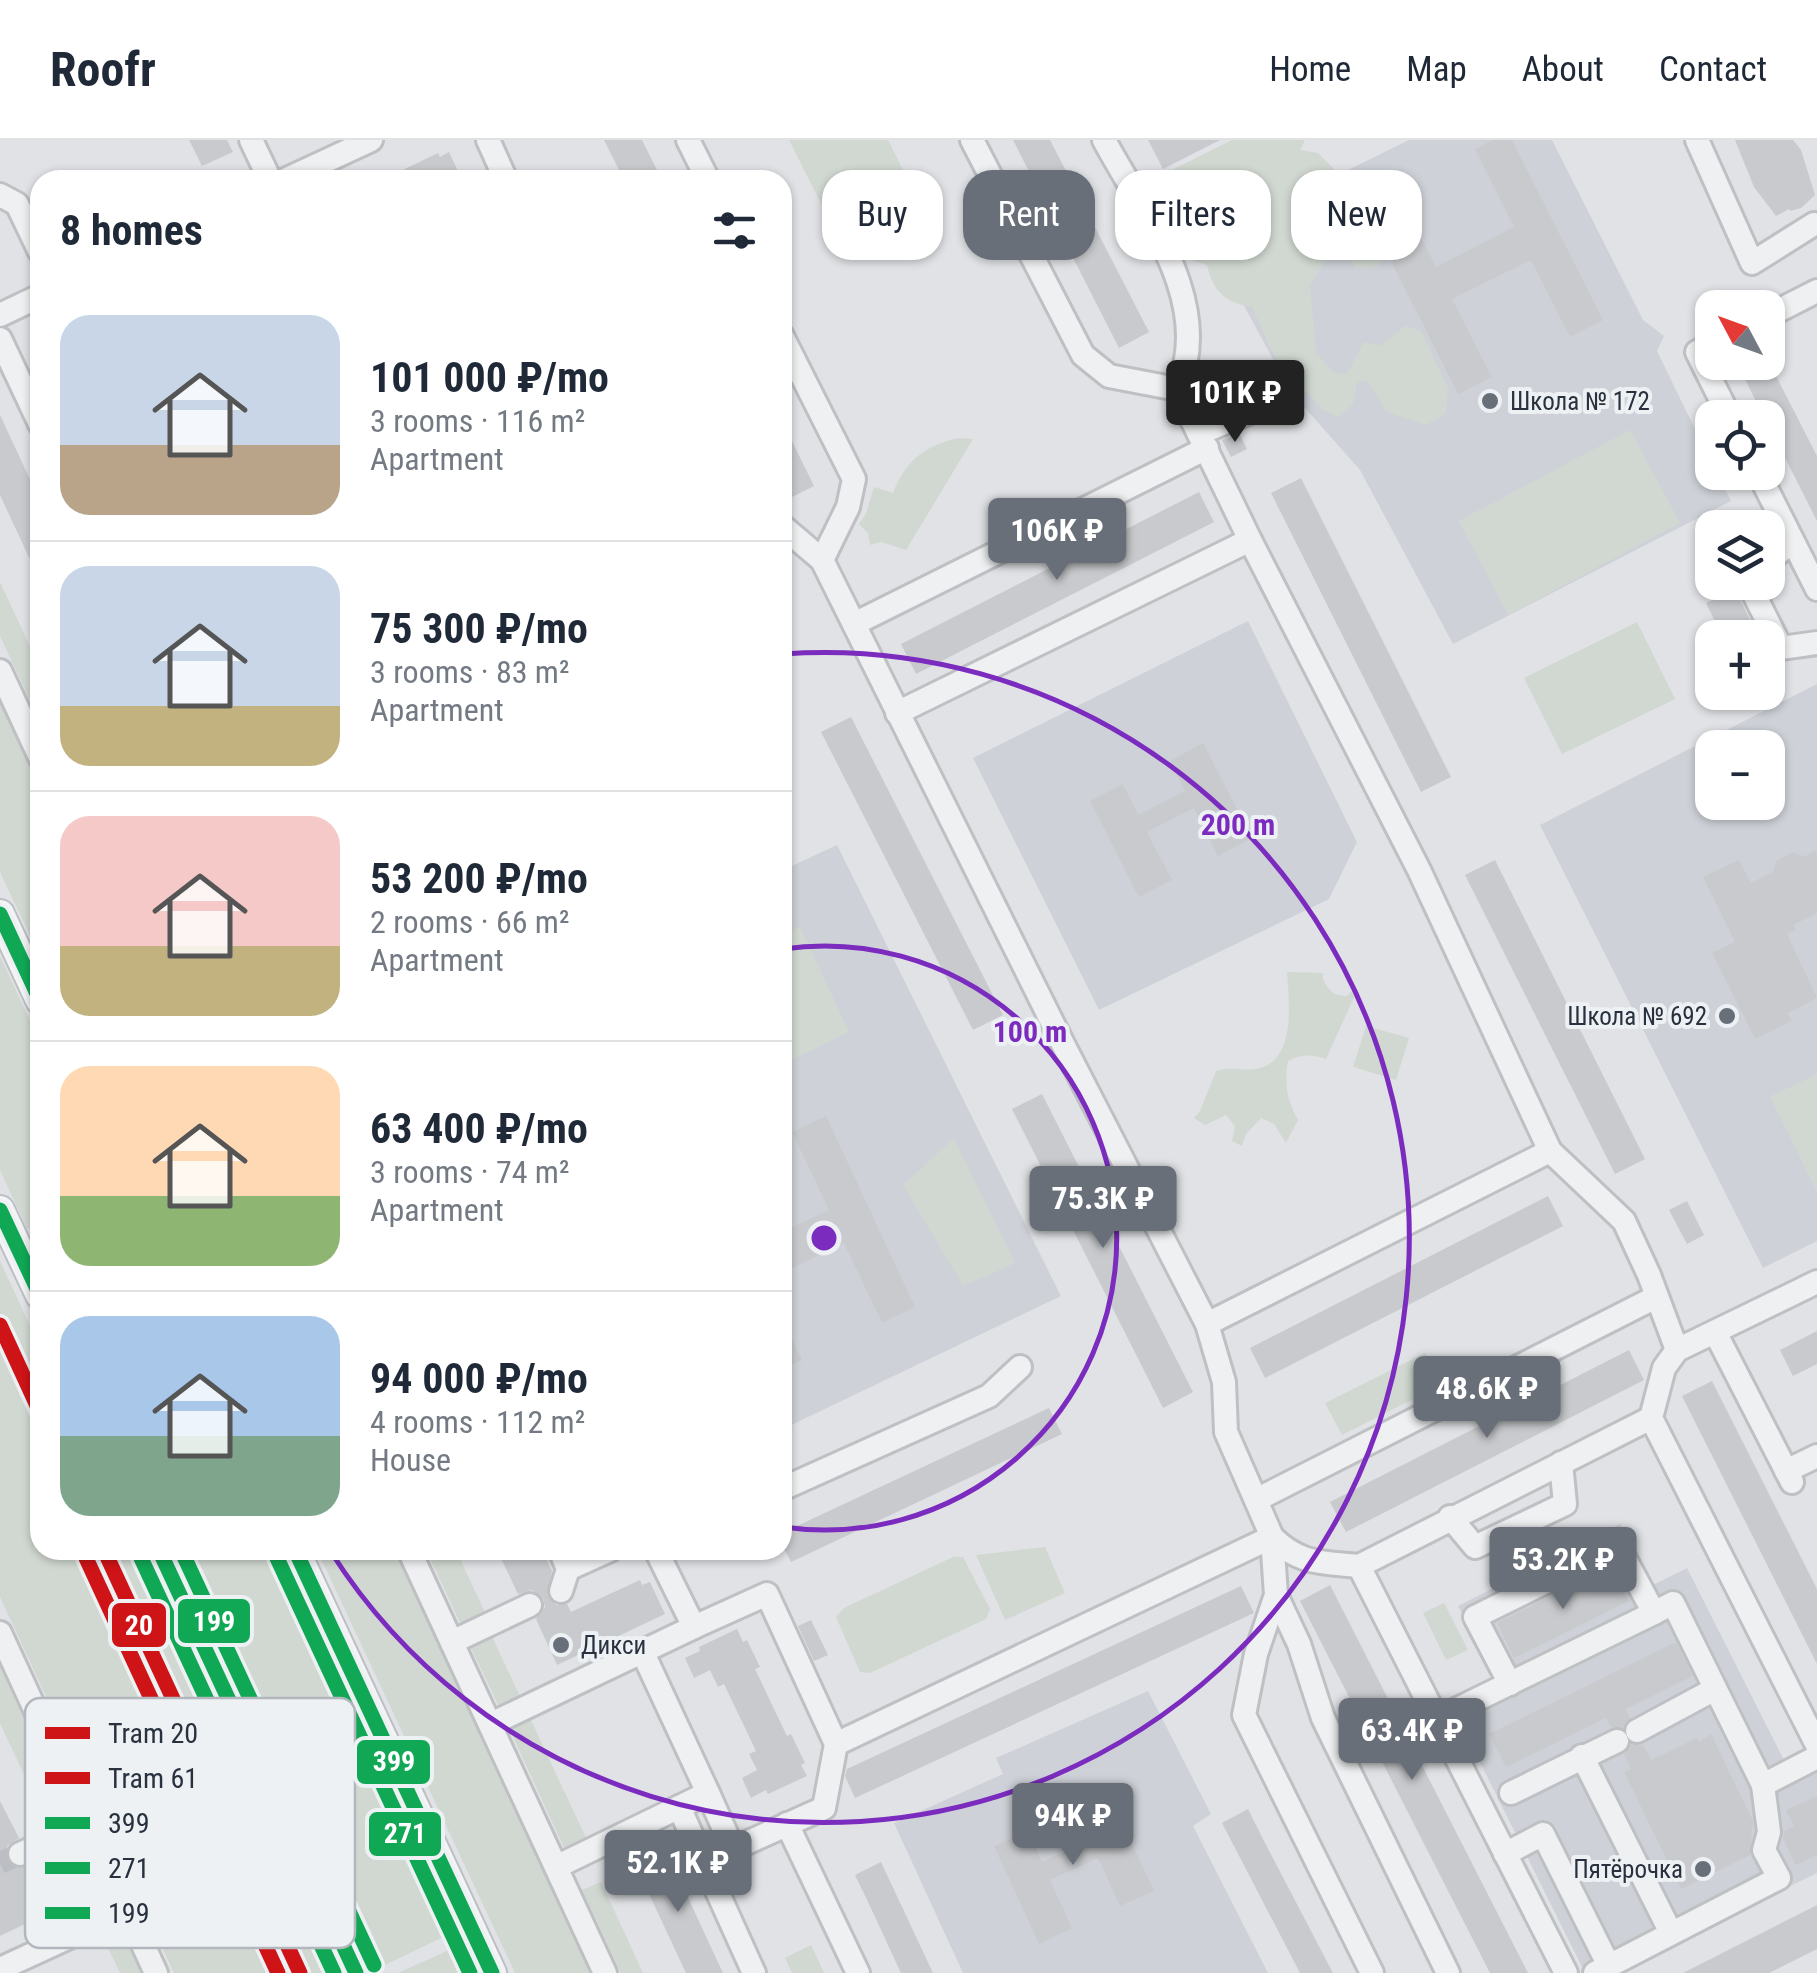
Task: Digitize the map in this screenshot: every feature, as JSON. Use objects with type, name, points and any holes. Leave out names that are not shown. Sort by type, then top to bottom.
[{"type":"main road","points":[[0,914],[30,978]]},
{"type":"main road","points":[[0,1210],[30,1274]]},
{"type":"main road","points":[[164,1560],[228,1698]]},
{"type":"main road","points":[[300,1560],[492,1973]]},
{"type":"main road","points":[[344,1948],[356,1973]]},
{"type":"street","points":[[251,140],[265,170]]},
{"type":"street","points":[[306,170],[371,140]]},
{"type":"street","points":[[488,140],[502,170]]},
{"type":"street","points":[[688,140],[703,170]]},
{"type":"street","points":[[972,140],[1084,356],[1109,376],[1177,389]]},
{"type":"street","points":[[1104,140],[1177,271],[1187,338],[1186,360],[1177,389],[1419,870],[1550,1151],[1624,1221],[1650,1275],[1677,1350]]},
{"type":"street","points":[[1697,140],[1752,263],[1816,225]]},
{"type":"street","points":[[0,195],[17,204],[30,231]]},
{"type":"street","points":[[1785,307],[1817,290]]},
{"type":"street","points":[[0,315],[30,301]]},
{"type":"street","points":[[0,339],[6,370],[30,408]]},
{"type":"street","points":[[792,356],[854,479],[848,508],[822,560]]},
{"type":"street","points":[[854,624],[1274,402]]},
{"type":"street","points":[[1767,490],[1817,589]]},
{"type":"street","points":[[792,534],[822,560],[1207,1324],[1224,1382],[1226,1432],[1272,1537],[1276,1595],[1299,1644],[1323,1718],[1448,1973]]},
{"type":"street","points":[[897,713],[1250,540]]},
{"type":"street","points":[[1785,546],[1792,540]]},
{"type":"street","points":[[1757,600],[1781,648],[1817,642]]},
{"type":"street","points":[[0,671],[30,736]]},
{"type":"street","points":[[1207,1324],[1550,1151]]},
{"type":"street","points":[[1817,1282],[1677,1350],[1664,1368],[1651,1418],[1817,1745]]},
{"type":"street","points":[[1256,1500],[1656,1297]]},
{"type":"street","points":[[1715,1332],[1789,1476],[1817,1456]]},
{"type":"street","points":[[792,1485],[989,1396],[1020,1368]]},
{"type":"street","points":[[1272,1537],[1287,1551],[1308,1561],[1359,1566],[1651,1418]]},
{"type":"street","points":[[1450,1517],[1476,1547],[1565,1504],[1561,1463]]},
{"type":"street","points":[[836,1744],[1272,1537]]},
{"type":"street","points":[[1510,1684],[1475,1617],[1618,1546],[1654,1613]]},
{"type":"street","points":[[413,1560],[605,1973]]},
{"type":"street","points":[[563,1570],[586,1560]]},
{"type":"street","points":[[661,1560],[694,1627]]},
{"type":"street","points":[[1359,1566],[1566,1973]]},
{"type":"street","points":[[490,1724],[642,1651],[767,1594],[836,1744],[824,1808],[733,1849],[642,1651]]},
{"type":"street","points":[[1276,1595],[1256,1654],[1244,1715],[1372,1973]]},
{"type":"street","points":[[1437,1719],[1673,1603],[1763,1784],[1768,1832],[1764,1850],[1779,1878],[1602,1970],[1543,1834],[1505,1854]]},
{"type":"street","points":[[452,1642],[530,1605]]},
{"type":"street","points":[[0,1633],[30,1698]]},
{"type":"street","points":[[1511,1793],[1716,1690]]},
{"type":"street","points":[[1582,1756],[1670,1932]]},
{"type":"street","points":[[1763,1784],[1817,1757]]},
{"type":"street","points":[[556,1866],[708,1793]]},
{"type":"street","points":[[678,1807],[754,1973]]},
{"type":"street","points":[[787,1824],[858,1973]]},
{"type":"street","points":[[20,1854],[25,1852]]},
{"type":"street","points":[[0,1970],[47,1948]]},
{"type":"street","points":[[145,1948],[156,1973]]},
{"type":"shaded area","points":[[789,140],[888,140],[903,170],[822,170],[822,205]]},
{"type":"shaded area","points":[[1232,140],[1305,140],[1300,150],[1318,153],[1334,169],[1291,170],[1291,260],[1326,260],[1310,285],[1316,353],[1334,373],[1347,374],[1364,342],[1380,346],[1405,326],[1421,331],[1448,388],[1446,413],[1426,425],[1387,412],[1367,380],[1357,382],[1353,404],[1339,417],[1323,410],[1275,358],[1252,307],[1227,299],[1217,289],[1207,265],[1191,260],[1271,260],[1271,170],[1172,170]]},
{"type":"shaded area","name":"Школа № 172","points":[[1409,140],[1552,140],[1643,320],[1664,336],[1657,351],[1695,429],[1695,490],[1726,490],[1731,501],[1714,510],[1695,510],[1695,520],[1453,644],[1360,470],[1291,392],[1237,293],[1250,260],[1271,260],[1271,208],[1291,198],[1291,260],[1422,260],[1422,170],[1348,170]]},
{"type":"shaded area","points":[[1350,260],[1382,260],[1376,267],[1356,268]]},
{"type":"shaded area","points":[[1630,430],[1680,523],[1508,615],[1459,521]]},
{"type":"shaded area","points":[[957,438],[973,439],[906,550],[881,542],[870,545],[868,533],[859,524],[874,487],[893,493],[918,456]]},
{"type":"shaded area","points":[[0,582],[30,646],[30,700],[0,636]]},
{"type":"shaded area","points":[[1248,621],[1357,842],[1329,899],[1099,1010],[973,758]]},
{"type":"shaded area","points":[[1637,622],[1675,699],[1562,754],[1524,678]]},
{"type":"shaded area","name":"Школа № 692","points":[[1817,684],[1817,1241],[1763,1268],[1540,825],[1695,746],[1695,820],[1785,820],[1785,730],[1727,730],[1766,710],[1785,710],[1785,700]]},
{"type":"shaded area","points":[[0,699],[30,764],[30,936],[0,872]]},
{"type":"shaded area","points":[[837,845],[1061,1296],[792,1425],[792,866]]},
{"type":"shaded area","points":[[800,927],[849,1032],[792,1060],[792,931]]},
{"type":"shaded area","points":[[0,956],[30,1020],[30,1228],[27,1229],[0,1170]]},
{"type":"shaded area","points":[[1287,972],[1323,973],[1325,983],[1335,994],[1347,996],[1353,990],[1356,993],[1326,1059],[1307,1056],[1288,1061],[1287,1092],[1298,1120],[1286,1143],[1274,1124],[1261,1118],[1246,1134],[1242,1146],[1232,1141],[1235,1126],[1226,1115],[1205,1125],[1194,1118],[1216,1071],[1255,1069],[1278,1056],[1288,1030]]},
{"type":"shaded area","points":[[1366,1026],[1409,1038],[1396,1080],[1353,1067]]},
{"type":"shaded area","points":[[1817,1074],[1817,1192],[1770,1097]]},
{"type":"shaded area","points":[[954,1138],[1015,1263],[963,1286],[903,1185]]},
{"type":"shaded area","points":[[0,1261],[30,1326],[30,1560],[139,1560],[203,1698],[47,1698],[0,1597]]},
{"type":"shaded area","points":[[1425,1353],[1441,1385],[1342,1435],[1325,1403]]},
{"type":"shaded area","points":[[1620,1524],[1651,1586],[1687,1568],[1791,1774],[1817,1762],[1817,1873],[1608,1973],[1585,1973],[1450,1702],[1495,1678],[1458,1606]]},
{"type":"shaded area","points":[[1045,1547],[1065,1593],[1005,1620],[976,1555]]},
{"type":"shaded area","points":[[953,1557],[963,1557],[990,1609],[986,1619],[870,1673],[860,1672],[836,1617],[844,1608]]},
{"type":"shaded area","points":[[184,1560],[281,1560],[345,1698],[249,1698]]},
{"type":"shaded area","points":[[322,1560],[401,1560],[592,1973],[515,1973]]},
{"type":"shaded area","points":[[431,1560],[461,1560],[487,1617],[463,1629]]},
{"type":"shaded area","points":[[1444,1603],[1468,1650],[1446,1660],[1423,1613]]},
{"type":"shaded area","points":[[490,1632],[524,1705],[503,1715],[468,1642]]},
{"type":"shaded area","points":[[0,1665],[25,1721],[25,1777],[0,1723]]},
{"type":"shaded area","points":[[1148,1691],[1211,1814],[1193,1826],[1268,1973],[963,1973],[894,1823],[1003,1774],[996,1758]]},
{"type":"shaded area","points":[[529,1716],[588,1842],[566,1852],[508,1726]]},
{"type":"shaded area","points":[[355,1720],[454,1932],[376,1969],[355,1924]]},
{"type":"shaded area","points":[[601,1882],[643,1973],[621,1973],[582,1890]]},
{"type":"shaded area","points":[[460,1945],[470,1973],[398,1973]]},
{"type":"shaded area","points":[[811,1945],[824,1973],[792,1973],[785,1958]]},
{"type":"shaded area","points":[[108,1948],[133,1948],[145,1973],[120,1973]]},
{"type":"shaded area","points":[[162,1948],[319,1948],[331,1973],[174,1973]]},
{"type":"building","points":[[189,140],[227,140],[233,152],[202,166]]},
{"type":"building","points":[[604,140],[642,140],[657,170],[619,170]]},
{"type":"building","points":[[1013,140],[1050,140],[1065,170],[1028,170]]},
{"type":"building","points":[[1148,140],[1220,140],[1163,169]]},
{"type":"building","points":[[1493,140],[1512,140],[1603,320],[1570,337],[1531,260],[1452,299],[1492,377],[1458,394],[1390,260],[1422,260],[1422,240],[1436,267],[1514,227],[1475,149]]},
{"type":"building","points":[[1735,140],[1793,140],[1801,150],[1815,195],[1801,208],[1776,216],[1754,187]]},
{"type":"building","points":[[449,152],[457,170],[403,170],[438,153],[440,157]]},
{"type":"building","points":[[1095,227],[1149,332],[1119,348],[1074,260],[1095,260]]},
{"type":"building","points":[[1745,380],[1778,380],[1817,456],[1817,521],[1785,458],[1785,400],[1755,400]]},
{"type":"building","points":[[0,415],[30,480],[30,560],[0,495]]},
{"type":"building","points":[[1239,433],[1247,449],[1231,457],[1222,440]]},
{"type":"building","points":[[792,441],[814,486],[792,497]]},
{"type":"building","points":[[1301,478],[1451,777],[1421,792],[1271,493]]},
{"type":"building","points":[[1199,492],[1214,522],[916,674],[901,644]]},
{"type":"building","points":[[1740,600],[1750,620],[1714,620],[1706,603]]},
{"type":"building","points":[[851,717],[1003,1015],[973,1030],[821,732]]},
{"type":"building","points":[[1203,743],[1252,838],[1218,856],[1194,808],[1147,832],[1172,880],[1139,897],[1090,801],[1123,784],[1138,815],[1185,791],[1170,761]]},
{"type":"building","name":"Школа № 692","points":[[1817,850],[1817,913],[1793,925],[1796,930],[1787,934],[1817,998],[1788,1013],[1792,1021],[1755,1039],[1712,953],[1735,942],[1703,877],[1739,860],[1751,883],[1773,872],[1776,861],[1793,852],[1803,857]]},
{"type":"building","points":[[1495,860],[1645,1159],[1615,1174],[1465,875]]},
{"type":"building","points":[[1042,1094],[1193,1392],[1163,1408],[1012,1109]]},
{"type":"building","points":[[826,1116],[915,1307],[882,1323],[844,1243],[792,1268],[792,1227],[829,1210],[792,1132]]},
{"type":"building","points":[[1548,1196],[1563,1226],[1265,1378],[1250,1348]]},
{"type":"building","points":[[1687,1201],[1704,1235],[1687,1244],[1669,1210]]},
{"type":"building","points":[[1817,1331],[1817,1364],[1793,1376],[1780,1350]]},
{"type":"building","points":[[792,1339],[802,1360],[792,1365]]},
{"type":"building","points":[[1629,1350],[1644,1380],[1346,1532],[1330,1502]]},
{"type":"building","points":[[1712,1381],[1817,1589],[1817,1664],[1682,1396]]},
{"type":"building","points":[[1049,1408],[1062,1434],[791,1562],[792,1528]]},
{"type":"building","points":[[502,1560],[547,1560],[552,1571],[547,1595],[556,1605],[567,1604],[571,1612],[640,1580],[642,1585],[650,1582],[665,1614],[557,1665],[536,1619],[545,1607],[543,1598],[532,1590],[518,1594]]},
{"type":"building","points":[[1612,1566],[1629,1601],[1514,1658],[1497,1623]]},
{"type":"building","points":[[1330,1585],[1528,1973],[1490,1973],[1300,1601]]},
{"type":"building","points":[[1241,1586],[1254,1613],[855,1798],[845,1776],[847,1769]]},
{"type":"building","points":[[811,1620],[828,1655],[814,1661],[798,1626]]},
{"type":"building","points":[[737,1629],[760,1667],[755,1669],[787,1736],[791,1734],[807,1776],[751,1798],[742,1778],[757,1770],[749,1754],[756,1751],[724,1684],[718,1687],[710,1670],[694,1678],[685,1658]]},
{"type":"building","points":[[1676,1642],[1693,1676],[1626,1709],[1630,1718],[1623,1728],[1611,1727],[1606,1718],[1506,1767],[1489,1734]]},
{"type":"building","points":[[1711,1734],[1753,1821],[1750,1855],[1681,1889],[1624,1772],[1631,1769],[1624,1754],[1631,1745],[1643,1745],[1651,1760]]},
{"type":"building","points":[[1109,1794],[1154,1891],[1120,1906],[1098,1858],[1050,1880],[1072,1928],[1039,1944],[994,1846],[1028,1831],[1042,1862],[1089,1840],[1076,1809]]},
{"type":"building","points":[[1817,1796],[1817,1855],[1796,1865],[1783,1839],[1784,1831],[1794,1826],[1786,1810]]},
{"type":"building","points":[[0,1801],[19,1838],[7,1846],[6,1859],[12,1867],[25,1868],[25,1924],[0,1936]]},
{"type":"building","points":[[1248,1809],[1333,1973],[1300,1973],[1222,1823]]},
{"type":"building","points":[[666,1850],[723,1973],[686,1973],[635,1864]]},
{"type":"building","points":[[881,1862],[933,1973],[901,1973],[855,1875]]},
{"type":"building","points":[[1817,1905],[1817,1949],[1769,1973],[1683,1973]]},
{"type":"tunnel","points":[[0,1863],[20,1854]]},
{"type":"tram line","name":"20","points":[[0,1325],[30,1390]]},
{"type":"tram line","name":"61","points":[[87,1560],[151,1698]]},
{"type":"tram line","name":"20","points":[[109,1560],[173,1698]]},
{"type":"tram line","name":"61","points":[[266,1948],[278,1973]]},
{"type":"tram line","name":"20","points":[[288,1948],[300,1973]]},
{"type":"transit line","name":"399","points":[[0,914],[30,978]]},
{"type":"transit line","name":"399","points":[[0,1210],[30,1274]]},
{"type":"transit line","name":"271","points":[[142,1560],[206,1698]]},
{"type":"transit line","name":"399","points":[[164,1560],[228,1698]]},
{"type":"transit line","name":"199","points":[[186,1560],[250,1698]]},
{"type":"transit line","name":"271","points":[[278,1560],[342,1698]]},
{"type":"transit line","name":"399","points":[[300,1560],[492,1973]]},
{"type":"transit line","name":"271","points":[[355,1726],[470,1973]]},
{"type":"transit line","name":"199","points":[[355,1924],[374,1965]]},
{"type":"transit line","name":"271","points":[[322,1948],[334,1973]]},
{"type":"transit line","name":"399","points":[[344,1948],[356,1973]]},
{"type":"place","name":"Школа № 172","points":[[1490,401]]},
{"type":"place","name":"Школа № 692","points":[[1727,1016]]},
{"type":"place","name":"Дикси","points":[[561,1645]]},
{"type":"place","name":"Пятёрочка","points":[[1703,1869]]}]
